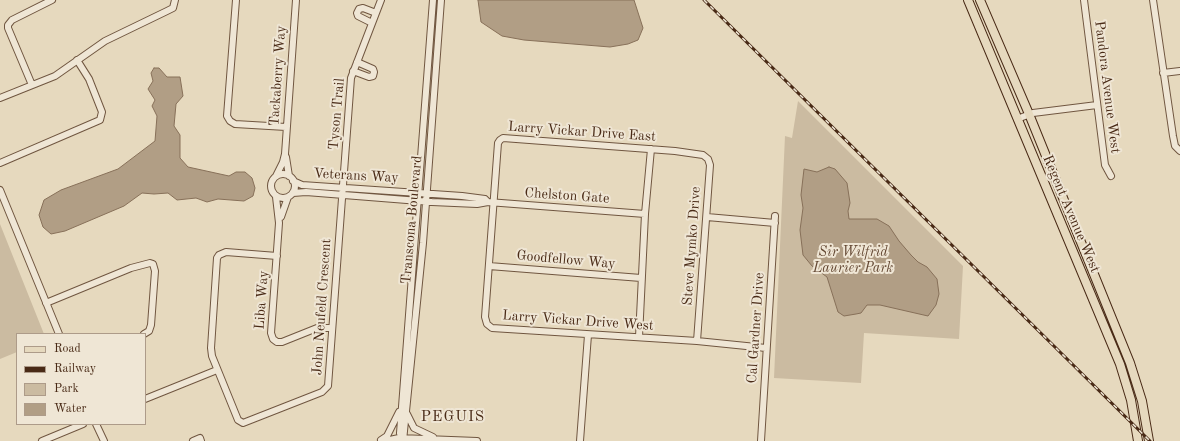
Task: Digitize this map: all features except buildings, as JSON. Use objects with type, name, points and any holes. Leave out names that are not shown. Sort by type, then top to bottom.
[{"type":"main road","name":"Regent Avenue West","points":[[968,0],[1120,364],[1131,400],[1138,441]]},
{"type":"main road","name":"Regent Avenue West","points":[[980,0],[1029,114],[1130,363],[1142,401],[1149,441]]},
{"type":"main road","points":[[1055,209],[1070,214]]},
{"type":"main road","points":[[1102,322],[1111,317]]},
{"type":"street","points":[[32,85],[8,25],[12,20],[52,0]]},
{"type":"street","points":[[0,98],[54,76],[105,40],[173,8],[175,0]]},
{"type":"street","points":[[236,0],[227,116],[235,124],[286,127]]},
{"type":"street","name":"Tackaberry Way","points":[[285,154],[296,0]]},
{"type":"street","name":"Tyson Trail","points":[[344,191],[351,78],[381,0]]},
{"type":"street","name":"Transcona Boulevard","points":[[401,439],[402,405],[433,0]]},
{"type":"street","name":"Transcona Boulevard","points":[[401,439],[406,411],[427,193],[441,0]]},
{"type":"street","name":"Pandora Avenue West","points":[[1084,0],[1105,165],[1111,176]]},
{"type":"street","points":[[1153,0],[1174,143],[1180,151]]},
{"type":"street","points":[[372,23],[358,16],[358,9],[363,8],[376,13]]},
{"type":"street","points":[[0,163],[100,120],[102,112],[89,79],[77,60]]},
{"type":"street","points":[[353,71],[369,77],[373,76],[373,69],[357,62]]},
{"type":"street","points":[[1164,73],[1180,71]]},
{"type":"street","points":[[1017,119],[1029,114],[1097,105]]},
{"type":"street","name":"Larry Vickar Drive East","points":[[491,202],[498,143],[503,138],[651,149],[703,155]]},
{"type":"street","points":[[639,337],[645,214],[651,149]]},
{"type":"street","points":[[285,154],[295,187],[290,195],[282,199],[276,197],[270,186],[283,162],[285,154]]},
{"type":"street","name":"Steve Mymko Drive","points":[[697,341],[710,165],[708,159],[703,155]]},
{"type":"street","points":[[276,176],[283,174],[292,179]]},
{"type":"street","name":"Veterans Way","points":[[292,179],[302,185],[418,201]]},
{"type":"street","points":[[0,190],[59,333]]},
{"type":"street","name":"Veterans Way","points":[[290,195],[306,192],[344,191],[418,192]]},
{"type":"street","name":"John Neufeld Crescent","points":[[277,256],[226,252],[218,257],[211,348],[217,370],[238,420],[246,423],[325,390],[329,382],[332,328],[344,191]]},
{"type":"street","name":"Chelston Gate","points":[[418,192],[477,198],[491,202],[645,214]]},
{"type":"street","name":"Liba Way","points":[[279,223],[290,195]]},
{"type":"street","name":"Liba Way","points":[[276,197],[279,223],[271,333],[273,339],[277,342],[282,342],[317,328],[332,328]]},
{"type":"street","name":"Chelston Gate","points":[[418,201],[477,204],[491,202]]},
{"type":"street","name":"Larry Vickar Drive West","points":[[491,202],[489,266],[485,318],[486,324],[492,328],[697,341],[766,348]]},
{"type":"street","name":"Cal Gardner Drive","points":[[761,441],[776,216]]},
{"type":"street","points":[[707,217],[775,223]]},
{"type":"street","points":[[46,303],[150,262],[154,264],[155,272],[151,325],[149,331],[146,333]]},
{"type":"street","name":"Goodfellow Way","points":[[489,266],[641,278]]},
{"type":"street","points":[[580,441],[588,335]]},
{"type":"street","points":[[146,399],[217,370]]},
{"type":"street","points":[[380,441],[388,436],[402,405]]},
{"type":"street","points":[[406,411],[414,428],[438,439]]},
{"type":"street","points":[[42,441],[81,425]]},
{"type":"street","points":[[96,425],[104,441]]},
{"type":"street","points":[[194,441],[200,438],[202,441]]},
{"type":"street","points":[[384,441],[401,439],[477,441]]},
{"type":"green space","name":"Sir Wilfrid Laurier Park","points":[[798,101],[963,266],[959,339],[864,333],[861,383],[774,378],[785,136],[792,138]]},
{"type":"green space","points":[[0,224],[44,333],[16,333],[16,352],[0,359]]},
{"type":"water","points":[[478,0],[634,0],[643,28],[638,40],[628,44],[610,47],[524,40],[502,36],[481,22]]},
{"type":"water","points":[[154,68],[159,68],[167,77],[180,77],[183,96],[176,104],[174,126],[180,135],[180,158],[188,167],[229,176],[236,172],[245,172],[252,178],[255,188],[253,196],[244,201],[218,199],[207,202],[196,198],[177,200],[168,193],[142,193],[124,206],[65,231],[51,234],[43,227],[39,215],[44,200],[61,190],[118,169],[155,141],[157,116],[152,106],[155,100],[148,89],[153,81],[151,73]]},
{"type":"water","points":[[829,167],[835,169],[847,183],[850,203],[848,211],[849,219],[877,219],[889,226],[911,255],[918,262],[927,267],[937,279],[939,294],[936,305],[928,316],[880,305],[867,305],[861,313],[844,316],[838,312],[827,277],[812,266],[803,255],[800,230],[803,208],[801,195],[804,169],[817,172]]},
{"type":"railway","points":[[704,0],[1150,441]]},
{"type":"district","name":"PEGUIS","points":[[453,417]]}]
